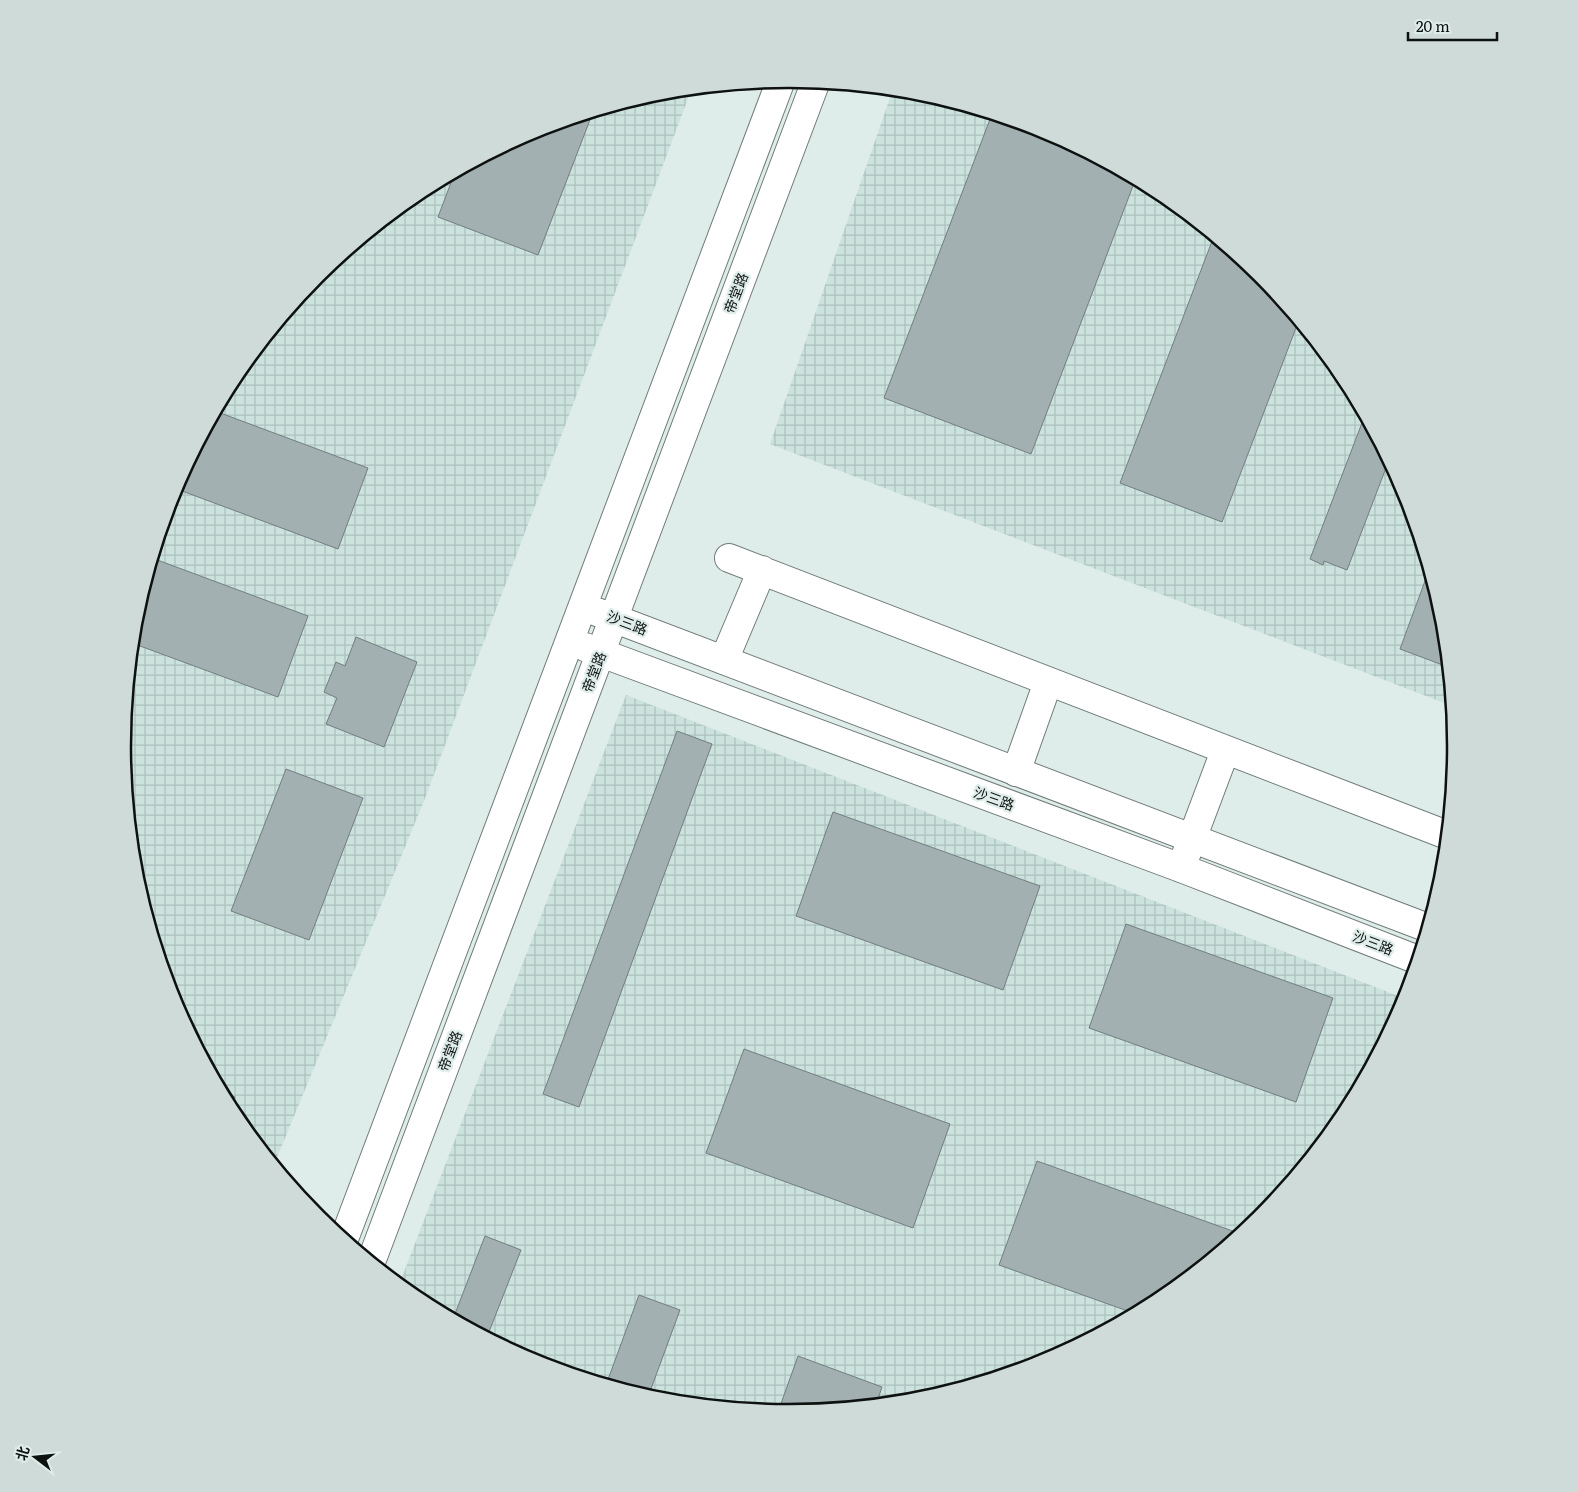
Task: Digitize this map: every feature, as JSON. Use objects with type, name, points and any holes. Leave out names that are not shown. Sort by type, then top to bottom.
[{"type":"street","points":[[347,1233],[778,88]]},
{"type":"street","name":"帝堂路","points":[[373,1255],[813,89]]},
{"type":"street","points":[[729,558],[1225,751],[1442,833]]},
{"type":"street","points":[[724,660],[762,570]]},
{"type":"street","name":"沙三路","points":[[583,607],[1422,926]]},
{"type":"street","name":"沙三路","points":[[570,641],[1181,868],[1413,958]]},
{"type":"street","points":[[1016,772],[1048,682]]},
{"type":"street","points":[[1181,868],[1225,751]]},
{"type":"shaded area","points":[[689,95],[424,801],[277,1159],[241,1112],[198,1037],[165,958],[143,874],[136,832],[132,789],[132,703],[136,660],[143,618],[165,534],[198,455],[241,380],[294,312],[323,280],[355,251],[423,198],[498,155],[577,122],[661,100]]},
{"type":"shaded area","points":[[891,96],[959,110],[1001,122],[1080,155],[1155,198],[1223,251],[1255,280],[1311,345],[1337,380],[1380,455],[1413,534],[1435,618],[1442,660],[1446,704],[770,444]]},
{"type":"shaded area","points":[[626,695],[1398,996],[1380,1037],[1337,1112],[1284,1180],[1255,1212],[1223,1241],[1155,1294],[1080,1337],[1001,1370],[959,1382],[875,1399],[832,1403],[746,1403],[703,1399],[661,1392],[577,1370],[498,1337],[423,1294],[402,1278]]},
{"type":"building","points":[[591,118],[538,255],[438,217],[452,181],[498,155]]},
{"type":"building","points":[[990,119],[1080,155],[1133,185],[1031,454],[884,398]]},
{"type":"building","points":[[1212,242],[1255,280],[1296,327],[1222,522],[1120,483]]},
{"type":"building","points":[[221,413],[368,468],[338,549],[182,491],[198,455]]},
{"type":"building","points":[[1362,423],[1386,468],[1347,570],[1324,561],[1323,565],[1310,559]]},
{"type":"building","points":[[158,560],[308,616],[278,697],[138,645],[143,618]]},
{"type":"building","points":[[1426,579],[1435,618],[1442,665],[1400,649]]},
{"type":"building","points":[[356,637],[417,662],[384,747],[326,724],[337,698],[324,692],[336,662],[345,666]]},
{"type":"building","points":[[677,731],[712,744],[579,1107],[543,1094]]},
{"type":"building","points":[[286,769],[363,798],[309,940],[231,911]]},
{"type":"building","points":[[833,812],[1040,886],[1003,990],[796,916]]},
{"type":"building","points":[[1126,924],[1333,998],[1296,1102],[1089,1028]]},
{"type":"building","points":[[744,1049],[950,1124],[913,1228],[706,1153]]},
{"type":"building","points":[[1037,1161],[1234,1231],[1190,1268],[1155,1294],[1127,1311],[999,1265]]},
{"type":"building","points":[[485,1236],[521,1250],[489,1332],[455,1313]]},
{"type":"building","points":[[639,1295],[680,1310],[651,1390],[608,1379]]},
{"type":"building","points":[[798,1356],[882,1387],[878,1398],[875,1399],[832,1403],[781,1404]]}]
